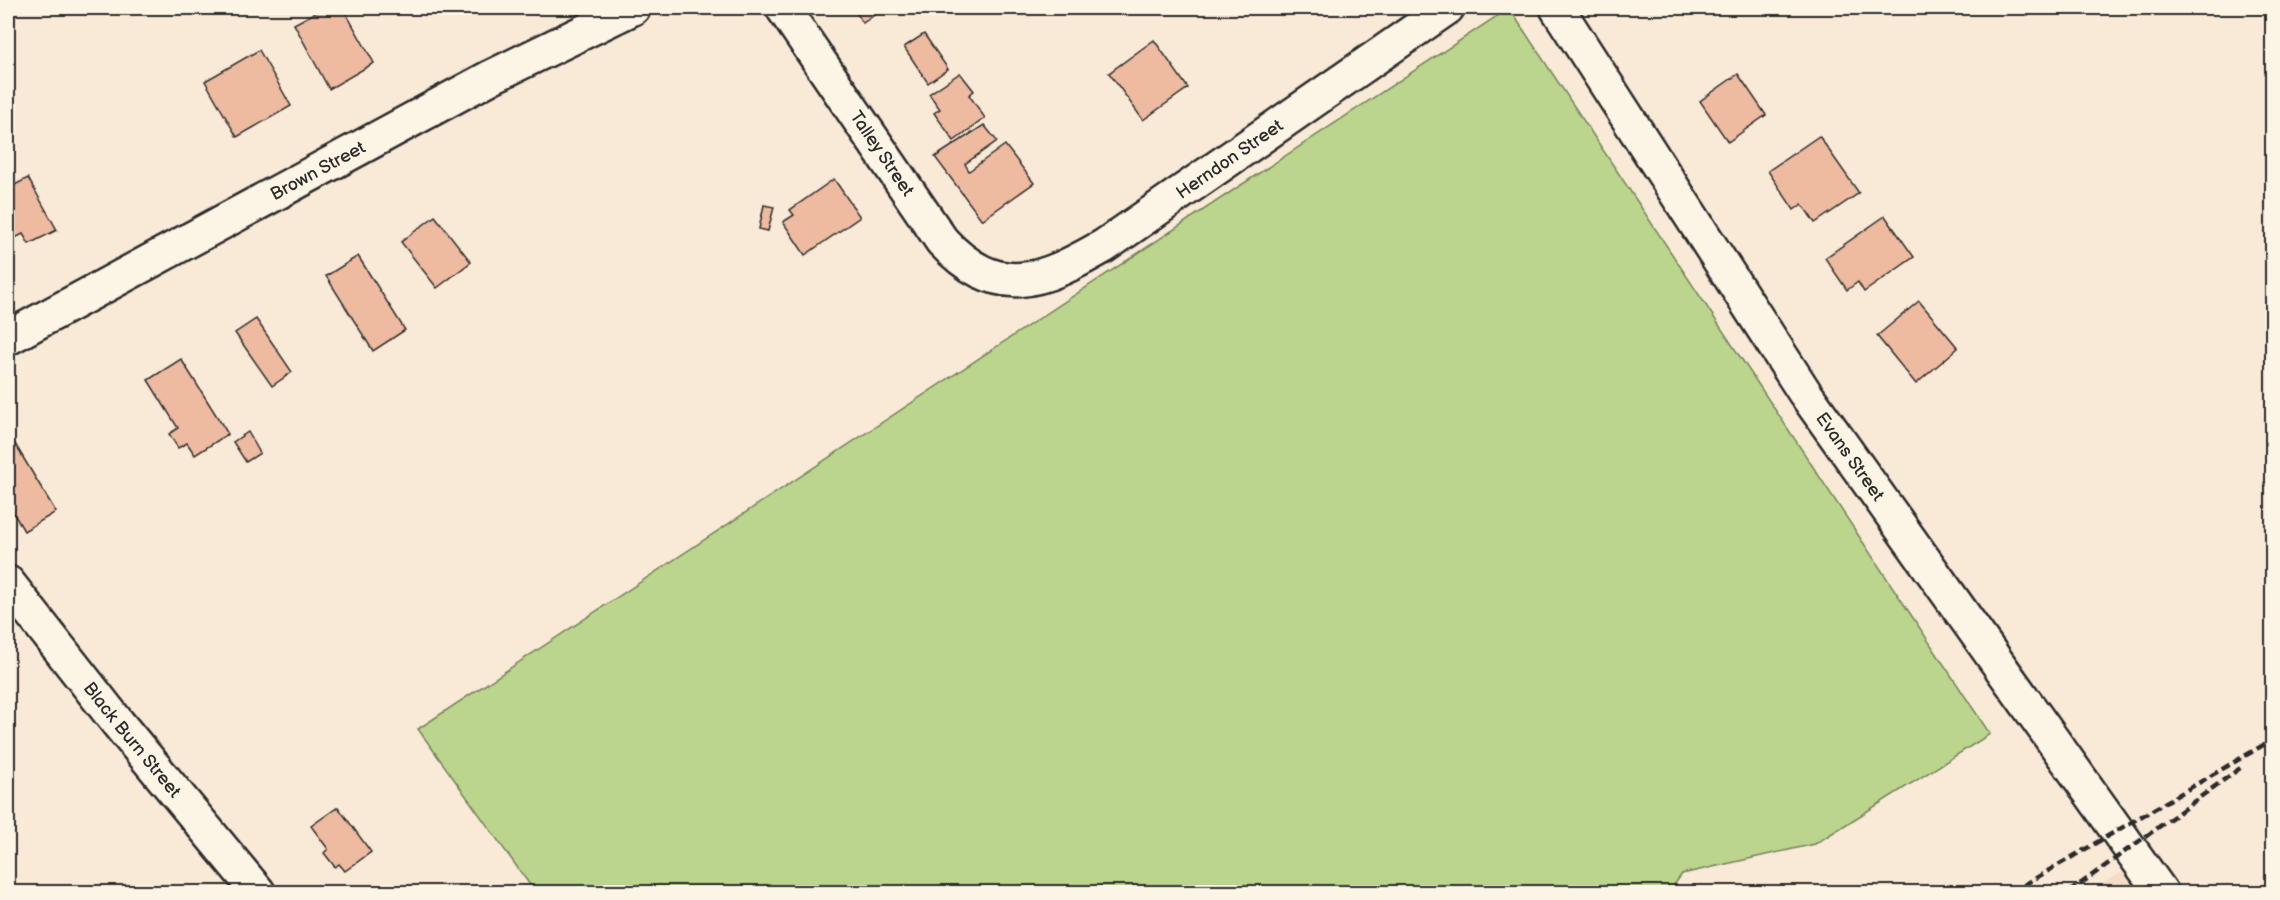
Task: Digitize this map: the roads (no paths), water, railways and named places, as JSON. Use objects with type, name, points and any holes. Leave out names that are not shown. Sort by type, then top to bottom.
[{"type":"street","name":"Brown Street","points":[[8,338],[491,78],[633,8]]},
{"type":"street","name":"Talley Street","points":[[783,8],[942,241],[960,260],[999,280]]},
{"type":"street","name":"Herndon Street","points":[[999,280],[1028,278],[1065,268],[1104,246],[1447,8]]},
{"type":"street","name":"Evans Street","points":[[1557,8],[1805,393],[2161,892]]},
{"type":"street","name":"Black Burn Street","points":[[8,583],[117,722],[258,892]]},
{"type":"railway","points":[[2012,892],[2272,740]]},
{"type":"railway","points":[[2069,892],[2243,766]]}]
